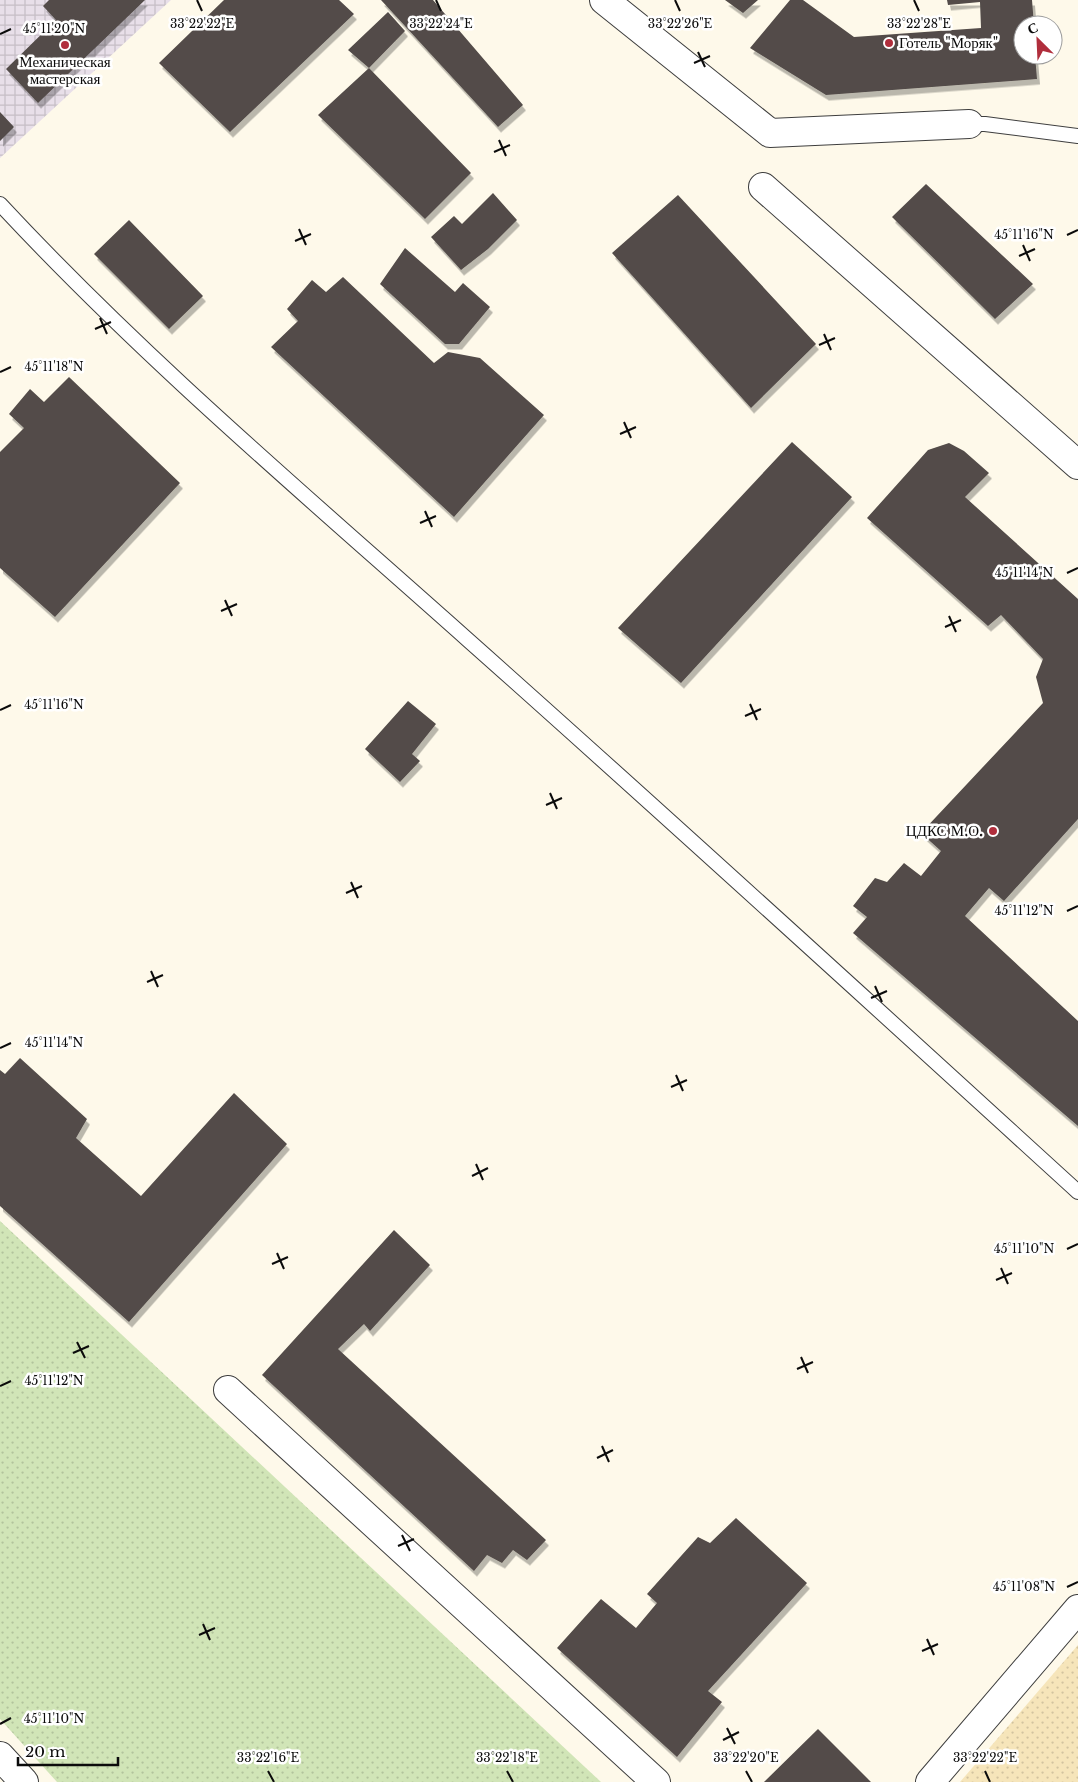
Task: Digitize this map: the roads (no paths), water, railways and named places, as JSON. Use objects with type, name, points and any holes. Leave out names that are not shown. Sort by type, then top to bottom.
[{"type":"street","points":[[604,0],[770,133],[968,124]]},
{"type":"street","points":[[763,187],[1078,465]]},
{"type":"street","points":[[228,1390],[656,1782]]},
{"type":"street","points":[[930,1782],[1078,1609]]},
{"type":"street","points":[[0,1756],[24,1782]]},
{"type":"lane","points":[[968,124],[985,124],[1078,136]]},
{"type":"lane","points":[[0,204],[52,260],[204,404],[696,843],[1078,1192]]},
{"type":"place","name":"Готель \"Моряк\"","points":[[889,43]]},
{"type":"place","name":"Механическая мастерская","points":[[65,45]]},
{"type":"place","name":"ЦДКС М.О.","points":[[993,831]]}]
